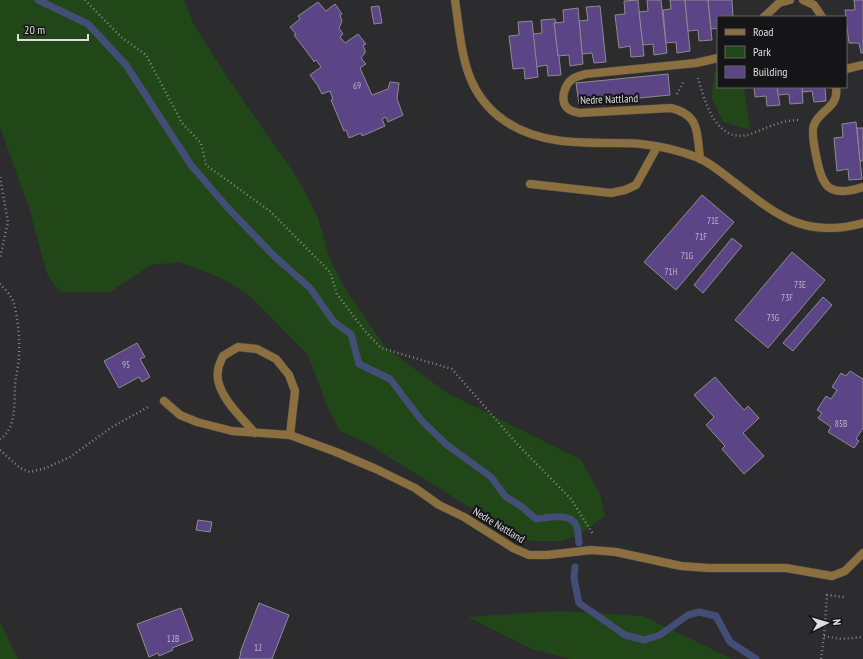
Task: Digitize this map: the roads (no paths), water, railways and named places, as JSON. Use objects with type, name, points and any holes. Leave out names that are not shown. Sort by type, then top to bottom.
[{"type":"street","points":[[455,0],[468,76],[478,94],[505,122],[526,132],[548,139],[572,142],[640,144],[670,149],[700,159],[776,213],[795,223],[811,227],[831,228],[850,227],[863,223]]},
{"type":"street","points":[[765,16],[779,3],[790,0]]},
{"type":"street","points":[[803,0],[814,5],[821,16]]},
{"type":"street","name":"Nedre Nattland","points":[[700,159],[697,130],[691,117],[682,110],[671,108],[579,113],[569,110],[564,103],[564,92],[568,84],[574,78],[586,74],[696,63],[717,58]]},
{"type":"street","points":[[847,69],[863,65]]},
{"type":"street","points":[[836,88],[837,93],[834,103],[817,119],[813,125],[812,133],[814,145],[823,181],[830,188],[840,191],[863,188]]},
{"type":"street","points":[[530,184],[611,193],[625,190],[636,185],[657,147]]},
{"type":"street","points":[[255,433],[233,408],[220,389],[217,372],[223,356],[238,347],[257,350],[276,359],[289,375],[294,391],[290,435]]},
{"type":"street","name":"Nedre Nattland","points":[[164,401],[180,415],[197,422],[232,431],[290,435],[336,452],[415,488],[439,505],[464,517],[513,548],[529,554],[547,555],[591,550],[616,552],[681,566],[786,568],[832,576],[845,571],[863,553]]},
{"type":"waterway","points":[[38,0],[88,24],[126,65],[191,165],[227,207],[274,256],[310,288],[334,322],[351,334],[359,364],[390,379],[422,421],[447,445],[491,477],[505,496],[522,507],[536,519],[561,517],[570,519],[574,522],[578,529],[579,543]]},
{"type":"waterway","points":[[575,567],[574,579],[579,603],[625,635],[644,640],[660,635],[688,615],[699,612],[716,616],[730,642],[756,659]]}]
